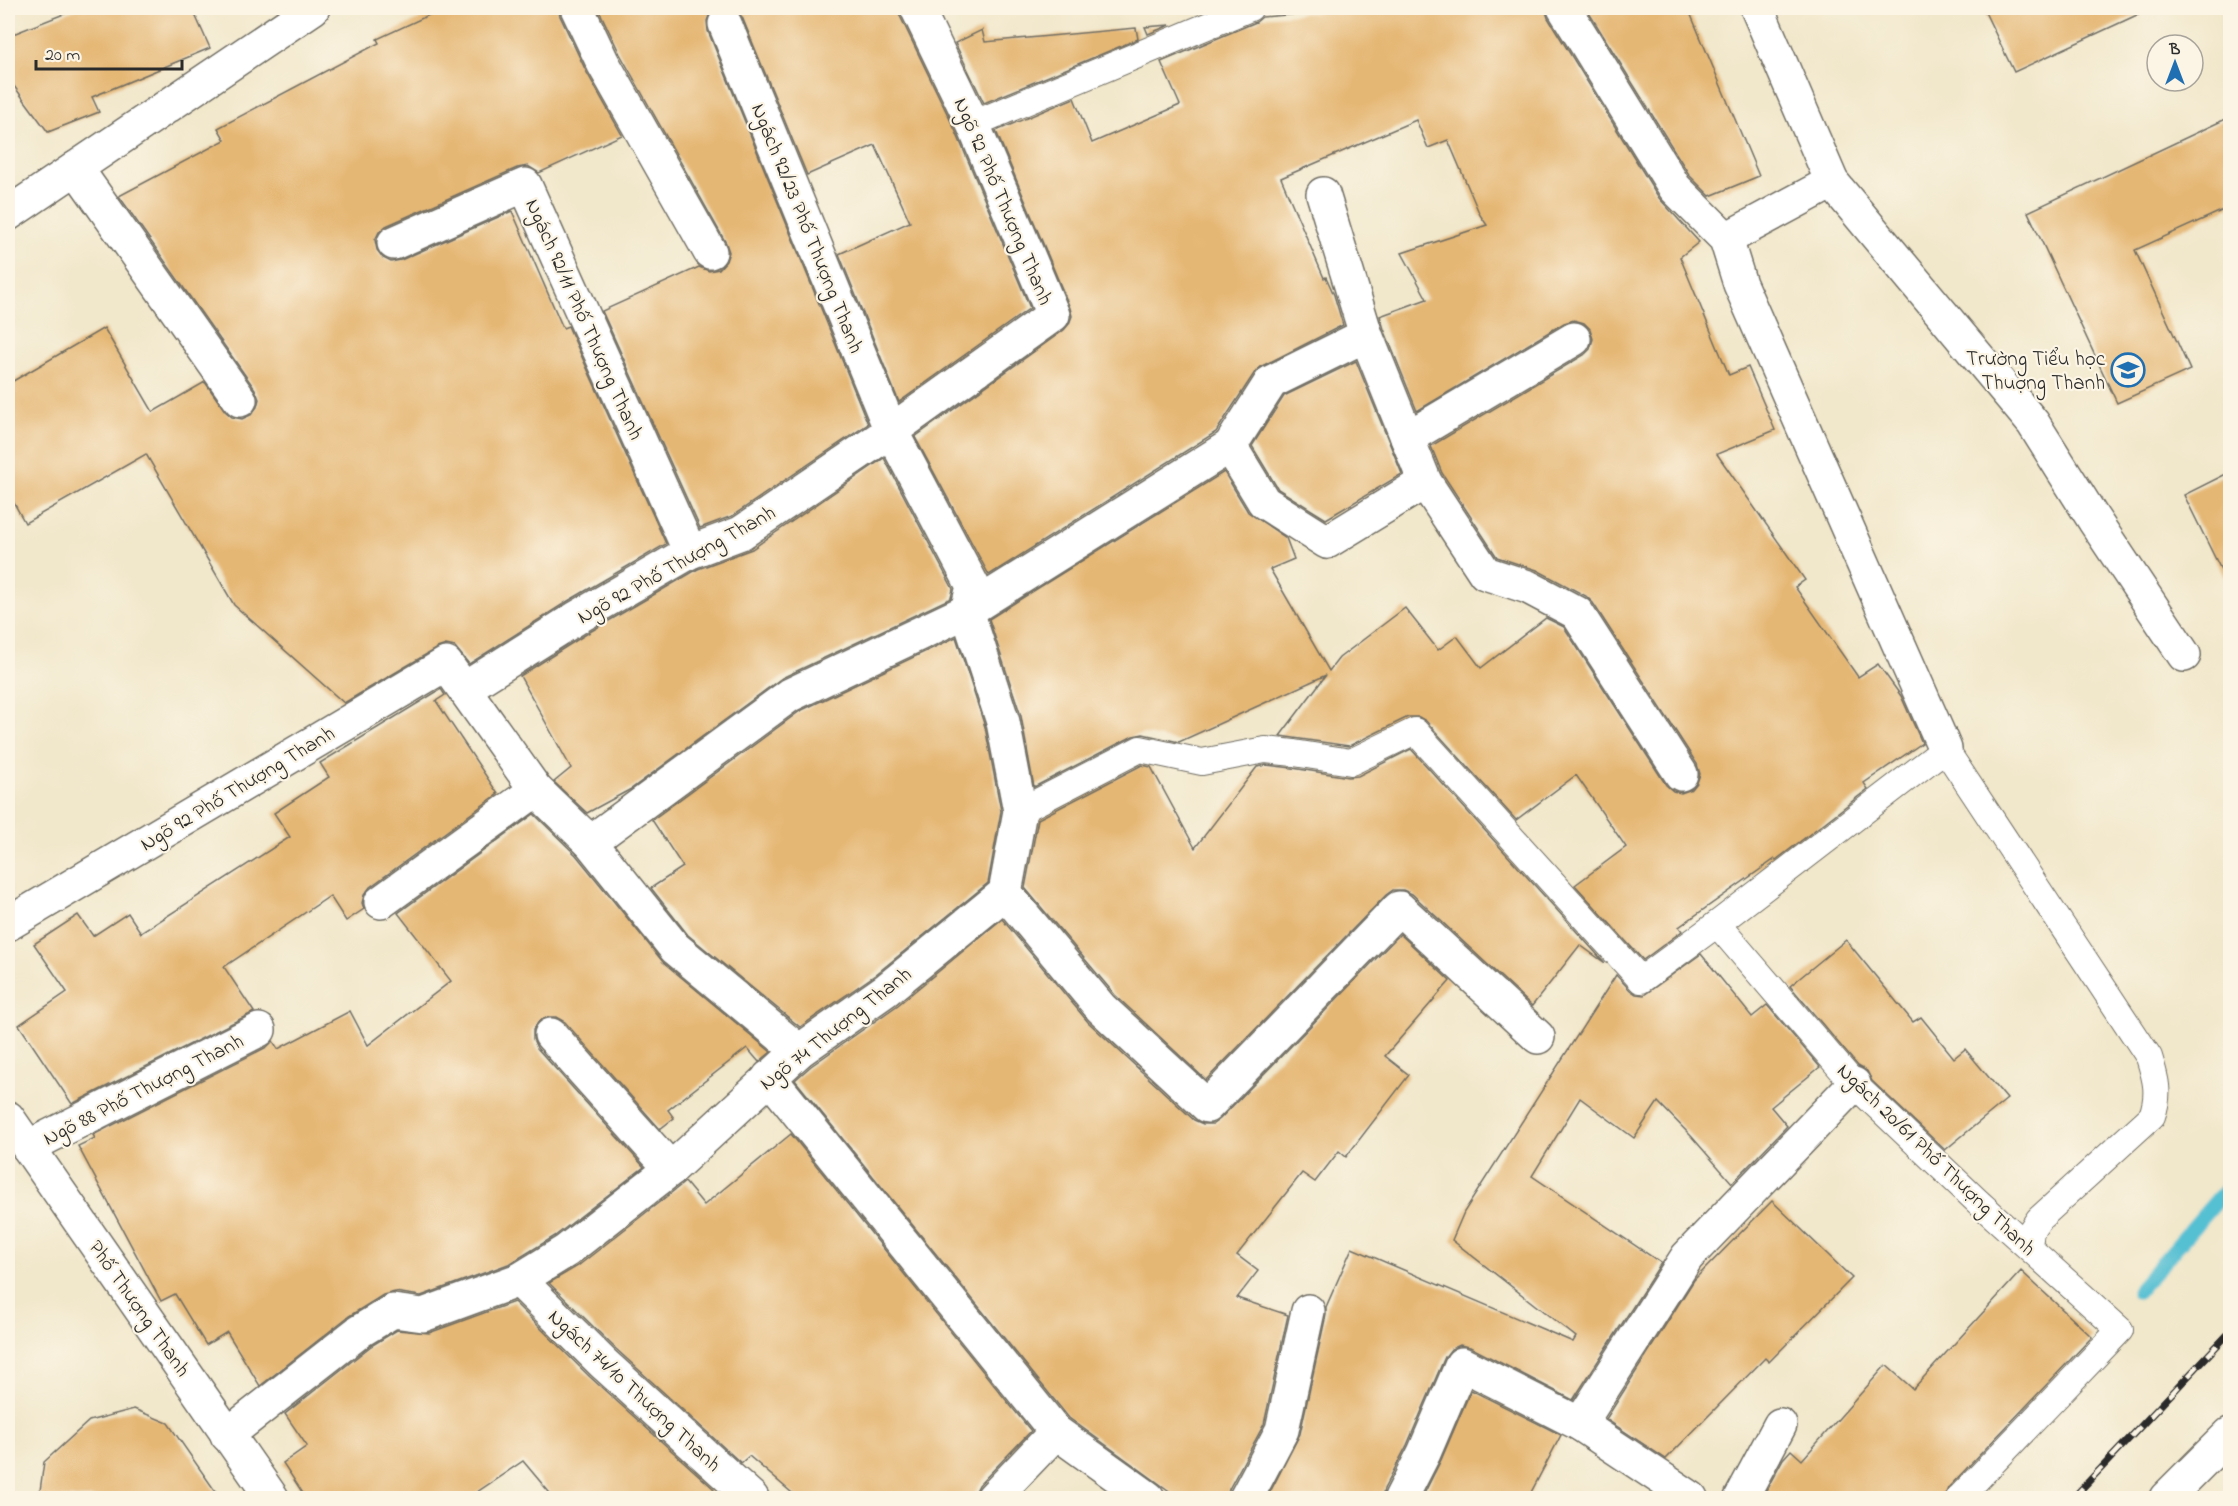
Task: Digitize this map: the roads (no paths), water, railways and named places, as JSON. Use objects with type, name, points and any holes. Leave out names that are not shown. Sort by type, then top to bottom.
[{"type":"street","points":[[8,214],[313,8]]},
{"type":"street","points":[[577,8],[603,63],[710,252]]},
{"type":"street","name":"Ngõ 92 Phố Thượng Thanh","points":[[8,924],[446,664],[464,690],[578,617],[690,552],[741,533],[891,431],[1053,315],[973,124],[917,8]]},
{"type":"street","points":[[1564,8],[1675,188],[1726,239],[1740,284],[1945,749]]},
{"type":"street","points":[[1757,8],[1832,182],[2033,423],[2184,655]]},
{"type":"street","name":"Ngách 92/23 Phố Thượng Thanh","points":[[725,24],[891,431]]},
{"type":"street","points":[[76,168],[240,400]]},
{"type":"street","points":[[1726,239],[1832,182]]},
{"type":"street","name":"Ngách 92/11 Phố Thượng Thanh","points":[[394,243],[525,184],[690,552]]},
{"type":"street","points":[[1323,194],[1366,335],[1425,482],[1485,573],[1528,587],[1577,613],[1681,774]]},
{"type":"street","points":[[590,842],[790,695],[967,611],[1230,446],[1270,382],[1366,335]]},
{"type":"street","points":[[1407,438],[1574,339]]},
{"type":"street","points":[[891,431],[973,586],[967,611],[1004,722],[1020,811],[1005,893],[1101,1008],[1207,1106],[1399,908],[1538,1036]]},
{"type":"street","points":[[1230,446],[1264,502],[1327,542],[1425,482]]},
{"type":"street","points":[[464,690],[536,790],[590,842],[675,948],[799,1051]]},
{"type":"street","points":[[381,902],[536,790]]},
{"type":"street","name":"Ngõ 74 Thượng Thanh","points":[[227,1435],[360,1332],[393,1311],[423,1316],[519,1280],[566,1251],[671,1169],[799,1051],[886,990],[1005,893]]},
{"type":"street","name":"Ngõ 88 Phố Thượng Thanh","points":[[28,1147],[259,1030]]},
{"type":"street","points":[[550,1035],[671,1169]]},
{"type":"street","points":[[769,1077],[1056,1432],[1148,1498]]},
{"type":"street","points":[[1581,1424],[1687,1257],[1854,1084]]},
{"type":"street","name":"Phố Thượng Thanh","points":[[8,1118],[272,1498]]},
{"type":"street","name":"Ngách 74/10 Thượng Thanh","points":[[519,1280],[603,1363],[753,1498]]},
{"type":"street","points":[[1246,1498],[1282,1430],[1308,1311]]},
{"type":"street","points":[[1401,1498],[1424,1453],[1462,1364],[1581,1424],[1691,1498]]},
{"type":"street","points":[[1741,1498],[1780,1425]]},
{"type":"street","points":[[993,1498],[1056,1432]]},
{"type":"street","points":[[2166,1498],[2230,1434]]},
{"type":"lane","points":[[973,124],[1250,8]]},
{"type":"lane","points":[[1020,811],[1140,749],[1202,762],[1265,750],[1351,762],[1415,731],[1641,980],[1945,749],[2148,1057],[2157,1088],[2158,1101],[2152,1116],[2039,1219],[2031,1231],[2029,1246]]},
{"type":"lane","name":"Ngách 20/61 Phố Thượng Thanh","points":[[1717,924],[1854,1084],[1977,1201],[2120,1330],[1959,1498]]},
{"type":"waterway","points":[[2138,1291],[2230,1185]]},
{"type":"railway","points":[[2073,1498],[2230,1332]]},
{"type":"place","name":"Trường Tiểu học Thuợng Thanh","points":[[2128,370]]}]
